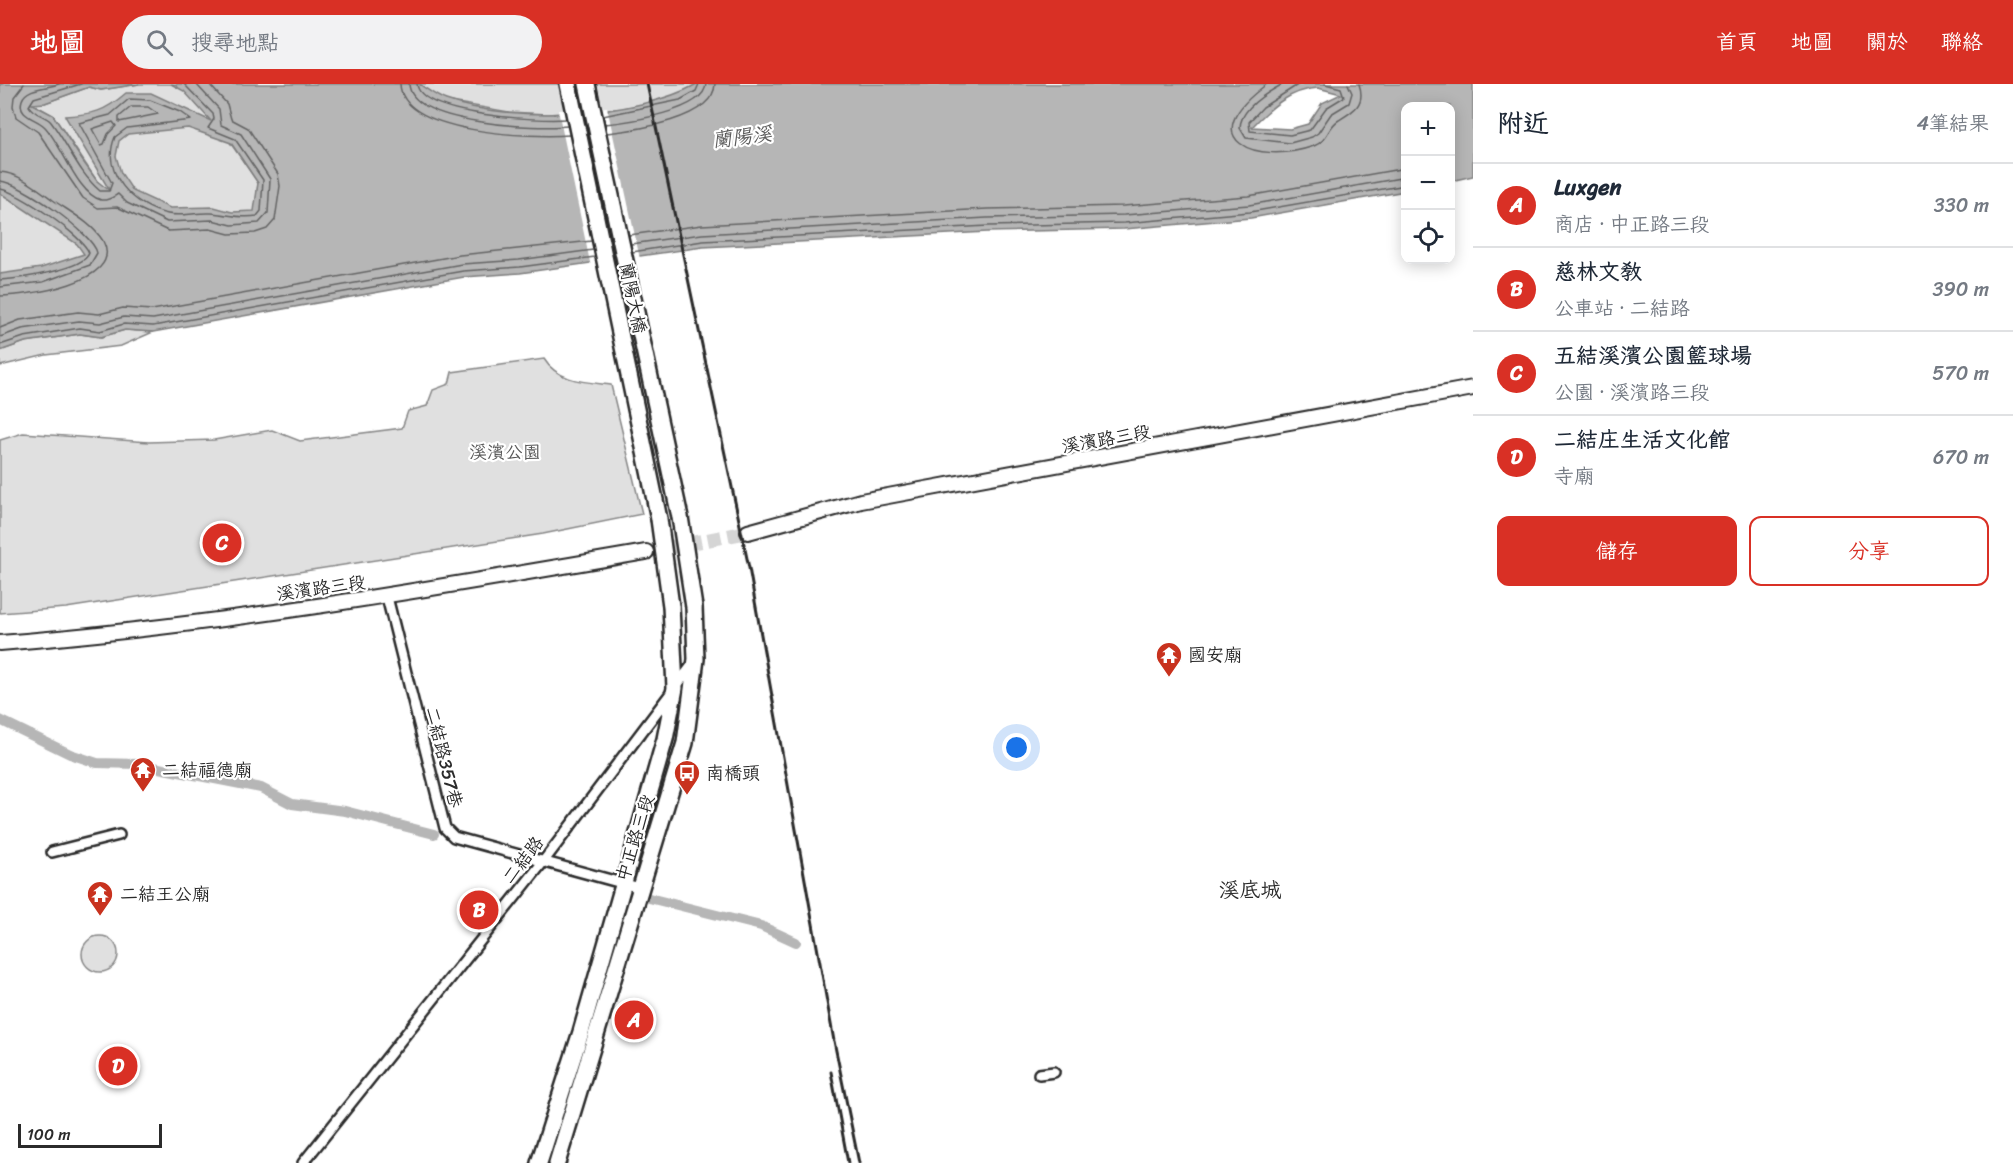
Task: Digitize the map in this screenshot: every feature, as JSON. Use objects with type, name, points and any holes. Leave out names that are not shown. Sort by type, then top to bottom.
[{"type":"main road","name":"蘭陽大橋","points":[[568,84],[659,519]]},
{"type":"main road","name":"蘭陽大橋","points":[[587,84],[680,517]]},
{"type":"main road","name":"中正路三段","points":[[557,1163],[685,743],[696,659],[694,607],[680,517]]},
{"type":"main road","name":"中正路三段","points":[[539,1163],[581,1032],[665,739],[675,688],[671,606],[659,519]]},
{"type":"street","name":"溪濱路三段","points":[[748,532],[861,501],[1473,388]]},
{"type":"street","name":"溪濱路三段","points":[[0,644],[116,633],[387,597],[646,552]]},
{"type":"street","name":"二結路357巷","points":[[387,597],[439,811],[445,828],[454,837]]},
{"type":"street","name":"二結路","points":[[303,1163],[543,862],[696,659]]},
{"type":"street","points":[[52,852],[119,835]]},
{"type":"street","points":[[446,845],[454,837],[640,888]]},
{"type":"street","points":[[1039,1074],[1054,1072]]},
{"type":"green space","points":[[139,84],[172,84],[183,90],[207,113],[231,144],[258,183],[255,211],[241,224],[171,214],[112,194],[97,181],[53,115],[31,103],[45,103],[89,87],[101,90]]},
{"type":"green space","points":[[394,84],[756,84],[672,105],[548,114],[509,112],[446,101]]},
{"type":"green space","points":[[0,172],[105,268],[0,275]]},
{"type":"green space","points":[[125,330],[153,332],[121,346],[46,355],[0,366],[0,351],[25,342],[80,334],[101,337]]},
{"type":"green space","name":"溪濱公園","points":[[544,359],[550,367],[565,377],[583,382],[611,385],[642,514],[543,534],[66,608],[0,613],[0,440],[23,433],[149,442],[214,440],[272,430],[300,441],[402,428],[408,411],[427,406],[433,390],[449,384],[452,372]]},
{"type":"green space","points":[[100,936],[113,941],[118,954],[113,967],[100,972],[87,967],[82,954],[87,941]]},
{"type":"water","name":"蘭陽溪","points":[[0,84],[139,84],[101,90],[89,87],[45,103],[32,104],[53,115],[97,181],[110,191],[65,116],[98,111],[126,93],[151,93],[211,121],[184,91],[171,84],[419,84],[443,99],[473,107],[538,114],[608,110],[641,104],[697,84],[1473,84],[1473,176],[1455,180],[1455,102],[1401,102],[1401,192],[1251,218],[1124,229],[988,232],[703,247],[520,273],[464,277],[153,332],[125,330],[101,337],[80,334],[25,342],[0,351],[0,274],[41,268],[84,254],[77,244],[0,193]],"holes":[[[1318,88],[1341,94],[1322,103],[1308,124],[1290,129],[1252,127],[1282,101],[1299,92]],[[188,128],[231,143],[258,183],[254,211],[232,212],[214,207],[170,208],[133,191],[121,173],[116,156],[119,141],[128,134]]]},
{"type":"pier","points":[[607,107],[640,259],[591,267],[558,110]]},
{"type":"waterway","points":[[0,720],[70,754],[97,763],[138,764],[261,788],[292,804],[345,811],[434,834]]},
{"type":"waterway","points":[[649,898],[761,926],[796,942]]},
{"type":"tunnel","points":[[646,552],[748,532]]},
{"type":"railway","points":[[647,84],[749,568],[834,1041],[859,1163]]},
{"type":"railway","points":[[831,1072],[848,1163]]},
{"type":"place","name":"五結溪濱公園籃球場","points":[[222,543]]},
{"type":"place","name":"國安廟","points":[[1169,678]]},
{"type":"place","name":"二結福德廟","points":[[143,793]]},
{"type":"place","name":"南橋頭","points":[[687,796]]},
{"type":"place","name":"慈林文教","points":[[479,910]]},
{"type":"place","name":"二結王公廟","points":[[100,917]]},
{"type":"place","name":"Luxgen","points":[[634,1020]]},
{"type":"place","name":"二結庄生活文化館","points":[[118,1066]]},
{"type":"district","name":"溪底城","points":[[1250,890]]}]
